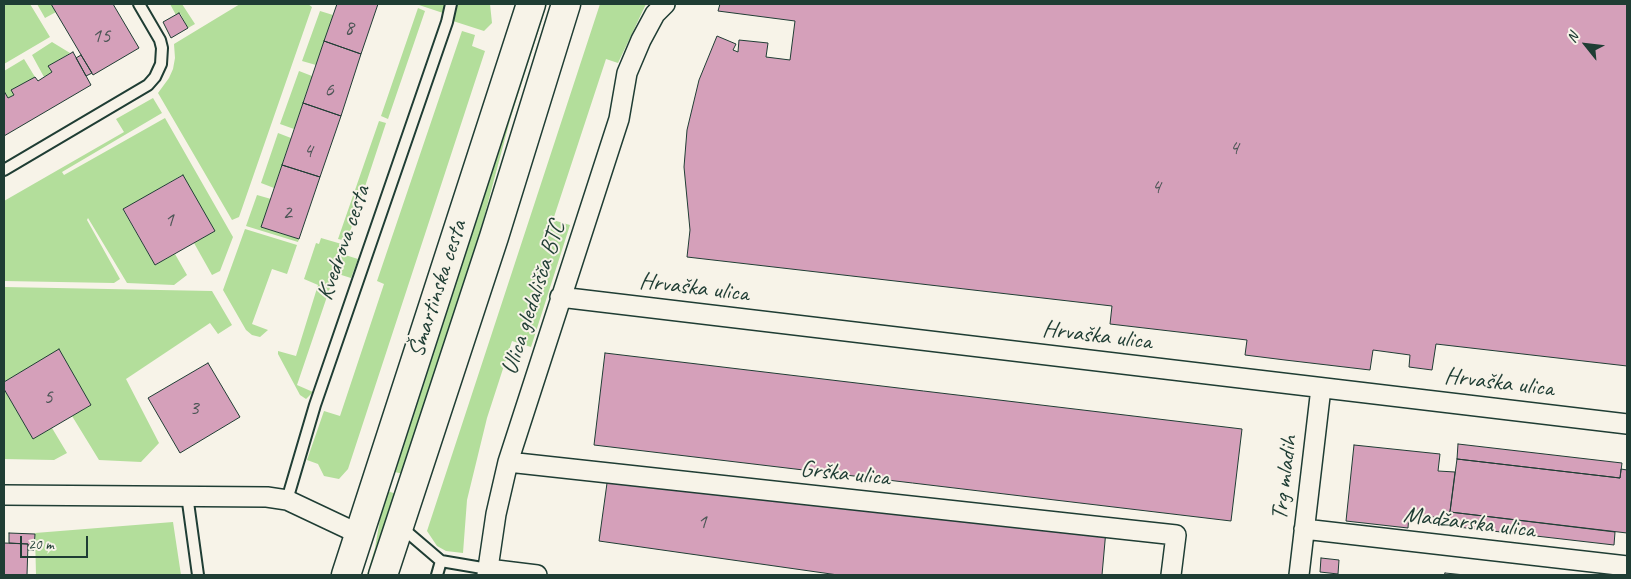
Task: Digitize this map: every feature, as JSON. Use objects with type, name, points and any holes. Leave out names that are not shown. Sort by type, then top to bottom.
[{"type":"main road","name":"Šmartinska cesta","points":[[346,575],[530,4]]},
{"type":"main road","name":"Šmartinska cesta","points":[[383,575],[496,228],[566,4]]},
{"type":"street","name":"Ulica gledališča BTC","points":[[488,572],[496,514],[508,462],[560,297],[621,139],[619,119],[627,73],[641,40],[655,14],[665,4]]},
{"type":"street","name":"Hrvaška ulica","points":[[560,297],[1627,424]]},
{"type":"street","name":"Trg mladih","points":[[1299,575],[1321,388]]},
{"type":"street","name":"Grška ulica","points":[[508,462],[1176,535],[1171,575]]},
{"type":"street","points":[[4,495],[266,497],[287,500],[359,534]]},
{"type":"street","name":"Madžarska ulica","points":[[1304,529],[1627,566]]},
{"type":"street","points":[[488,572],[537,575]]},
{"type":"lane","points":[[4,170],[148,86],[161,64],[162,48],[139,4]]},
{"type":"lane","name":"Kvedrova cesta","points":[[287,500],[315,405],[444,31],[451,4]]},
{"type":"lane","points":[[187,495],[198,575]]},
{"type":"lane","points":[[399,525],[441,561],[488,572]]},
{"type":"lane","points":[[437,575],[441,561]]},
{"type":"green space","points":[[4,4],[30,4],[50,37],[4,64]]},
{"type":"green space","points":[[37,4],[51,4],[56,12],[45,18]]},
{"type":"green space","points":[[170,4],[182,4],[195,24],[188,28],[180,13],[176,15]]},
{"type":"green space","points":[[240,4],[308,4],[312,7],[239,217],[232,220],[158,93],[173,69],[175,58],[174,44]]},
{"type":"green space","points":[[416,4],[446,4],[443,13]]},
{"type":"green space","points":[[456,4],[490,4],[492,23],[484,31],[453,21]]},
{"type":"green space","points":[[543,4],[547,4],[510,120],[471,266],[403,474],[391,471]]},
{"type":"green space","points":[[600,4],[646,4],[618,63],[606,59],[553,220],[570,225],[531,347],[512,341],[487,418],[467,500],[463,553],[446,551],[437,546],[427,531]]},
{"type":"green space","points":[[418,8],[425,11],[388,119],[381,116]]},
{"type":"green space","points":[[320,11],[333,15],[316,65],[302,61]]},
{"type":"green space","points":[[462,31],[475,35],[472,46],[485,51],[348,469],[339,479],[324,476],[318,464],[307,460],[324,411],[340,416],[384,284],[377,281]]},
{"type":"green space","points":[[52,42],[70,53],[49,66],[52,72],[44,77],[32,55]]},
{"type":"green space","points":[[24,59],[35,77],[12,90],[14,95],[8,98],[4,91],[4,71]]},
{"type":"green space","points":[[299,71],[312,76],[294,129],[280,124]]},
{"type":"green space","points":[[153,98],[162,113],[62,172],[64,175],[165,118],[233,237],[220,271],[212,275],[194,243],[215,231],[182,175],[123,210],[155,265],[175,254],[187,275],[174,285],[127,283],[88,218],[87,220],[120,279],[114,283],[4,281],[4,201],[124,132],[116,119]]},
{"type":"green space","points":[[379,121],[386,123],[347,241],[338,239]]},
{"type":"green space","points":[[278,133],[291,138],[274,188],[261,183]]},
{"type":"green space","points":[[257,195],[271,199],[261,227],[299,239],[298,242],[246,226]]},
{"type":"green space","points":[[245,229],[297,245],[287,274],[272,269],[252,324],[268,330],[260,337],[252,335],[246,330],[223,290]]},
{"type":"green space","points":[[321,238],[345,245],[342,254],[358,259],[351,278],[335,273],[297,385],[313,392],[306,399],[300,395],[278,351],[296,356],[318,285],[304,279],[316,243],[319,244]]},
{"type":"green space","points":[[4,287],[212,291],[232,325],[218,334],[210,323],[126,379],[159,443],[141,462],[99,460],[72,416],[91,405],[59,350],[4,382]]},
{"type":"green space","points":[[4,389],[33,439],[52,428],[67,453],[54,460],[4,459]]},
{"type":"green space","points":[[385,490],[396,494],[370,575],[367,575],[375,548]]},
{"type":"green space","points":[[173,522],[181,575],[36,575],[35,533]]},
{"type":"building","points":[[51,4],[113,4],[139,48],[93,75]]},
{"type":"building","points":[[337,4],[378,4],[361,54],[324,41]]},
{"type":"building","points":[[720,4],[1627,4],[1627,366],[1436,344],[1432,370],[1409,367],[1410,355],[1373,350],[1370,370],[1245,355],[1247,340],[1110,324],[1112,306],[687,257],[690,230],[684,167],[687,130],[699,80],[717,36],[736,44],[733,50],[738,52],[739,40],[768,43],[766,57],[790,60],[795,21],[718,11]]},
{"type":"building","points":[[179,13],[188,28],[171,38],[163,22]]},
{"type":"building","points":[[324,41],[361,54],[341,116],[303,103]]},
{"type":"building","points":[[73,52],[91,85],[4,136],[4,91],[8,98],[14,95],[11,90],[35,77],[38,81],[52,72],[48,66]]},
{"type":"building","points":[[81,55],[92,73],[86,76],[76,58]]},
{"type":"building","points":[[303,103],[341,116],[320,177],[282,165]]},
{"type":"building","points":[[282,165],[320,177],[299,239],[261,227]]},
{"type":"building","points":[[183,175],[215,231],[155,265],[123,209]]},
{"type":"building","points":[[59,349],[91,405],[33,439],[4,389],[4,382]]},
{"type":"building","points":[[605,353],[1242,429],[1231,521],[594,445]]},
{"type":"building","points":[[208,363],[240,417],[180,453],[148,398]]},
{"type":"building","points":[[1458,444],[1622,463],[1620,478],[1457,459]]},
{"type":"building","points":[[1354,445],[1440,454],[1438,471],[1455,472],[1449,519],[1409,514],[1408,528],[1346,521]]},
{"type":"building","points":[[1457,459],[1620,478],[1621,469],[1627,470],[1627,533],[1450,512]]},
{"type":"building","points":[[608,476],[1106,530],[1102,575],[838,575],[599,541]]},
{"type":"building","points":[[1450,512],[1615,532],[1614,545],[1449,526]]},
{"type":"building","points":[[9,533],[35,534],[34,550],[28,550],[28,544],[9,543]]},
{"type":"building","points":[[4,543],[28,544],[27,575],[4,575]]},
{"type":"building","points":[[1321,558],[1339,560],[1338,574],[1320,572]]},
{"type":"building","points":[[1445,573],[1465,575],[1444,575]]}]
